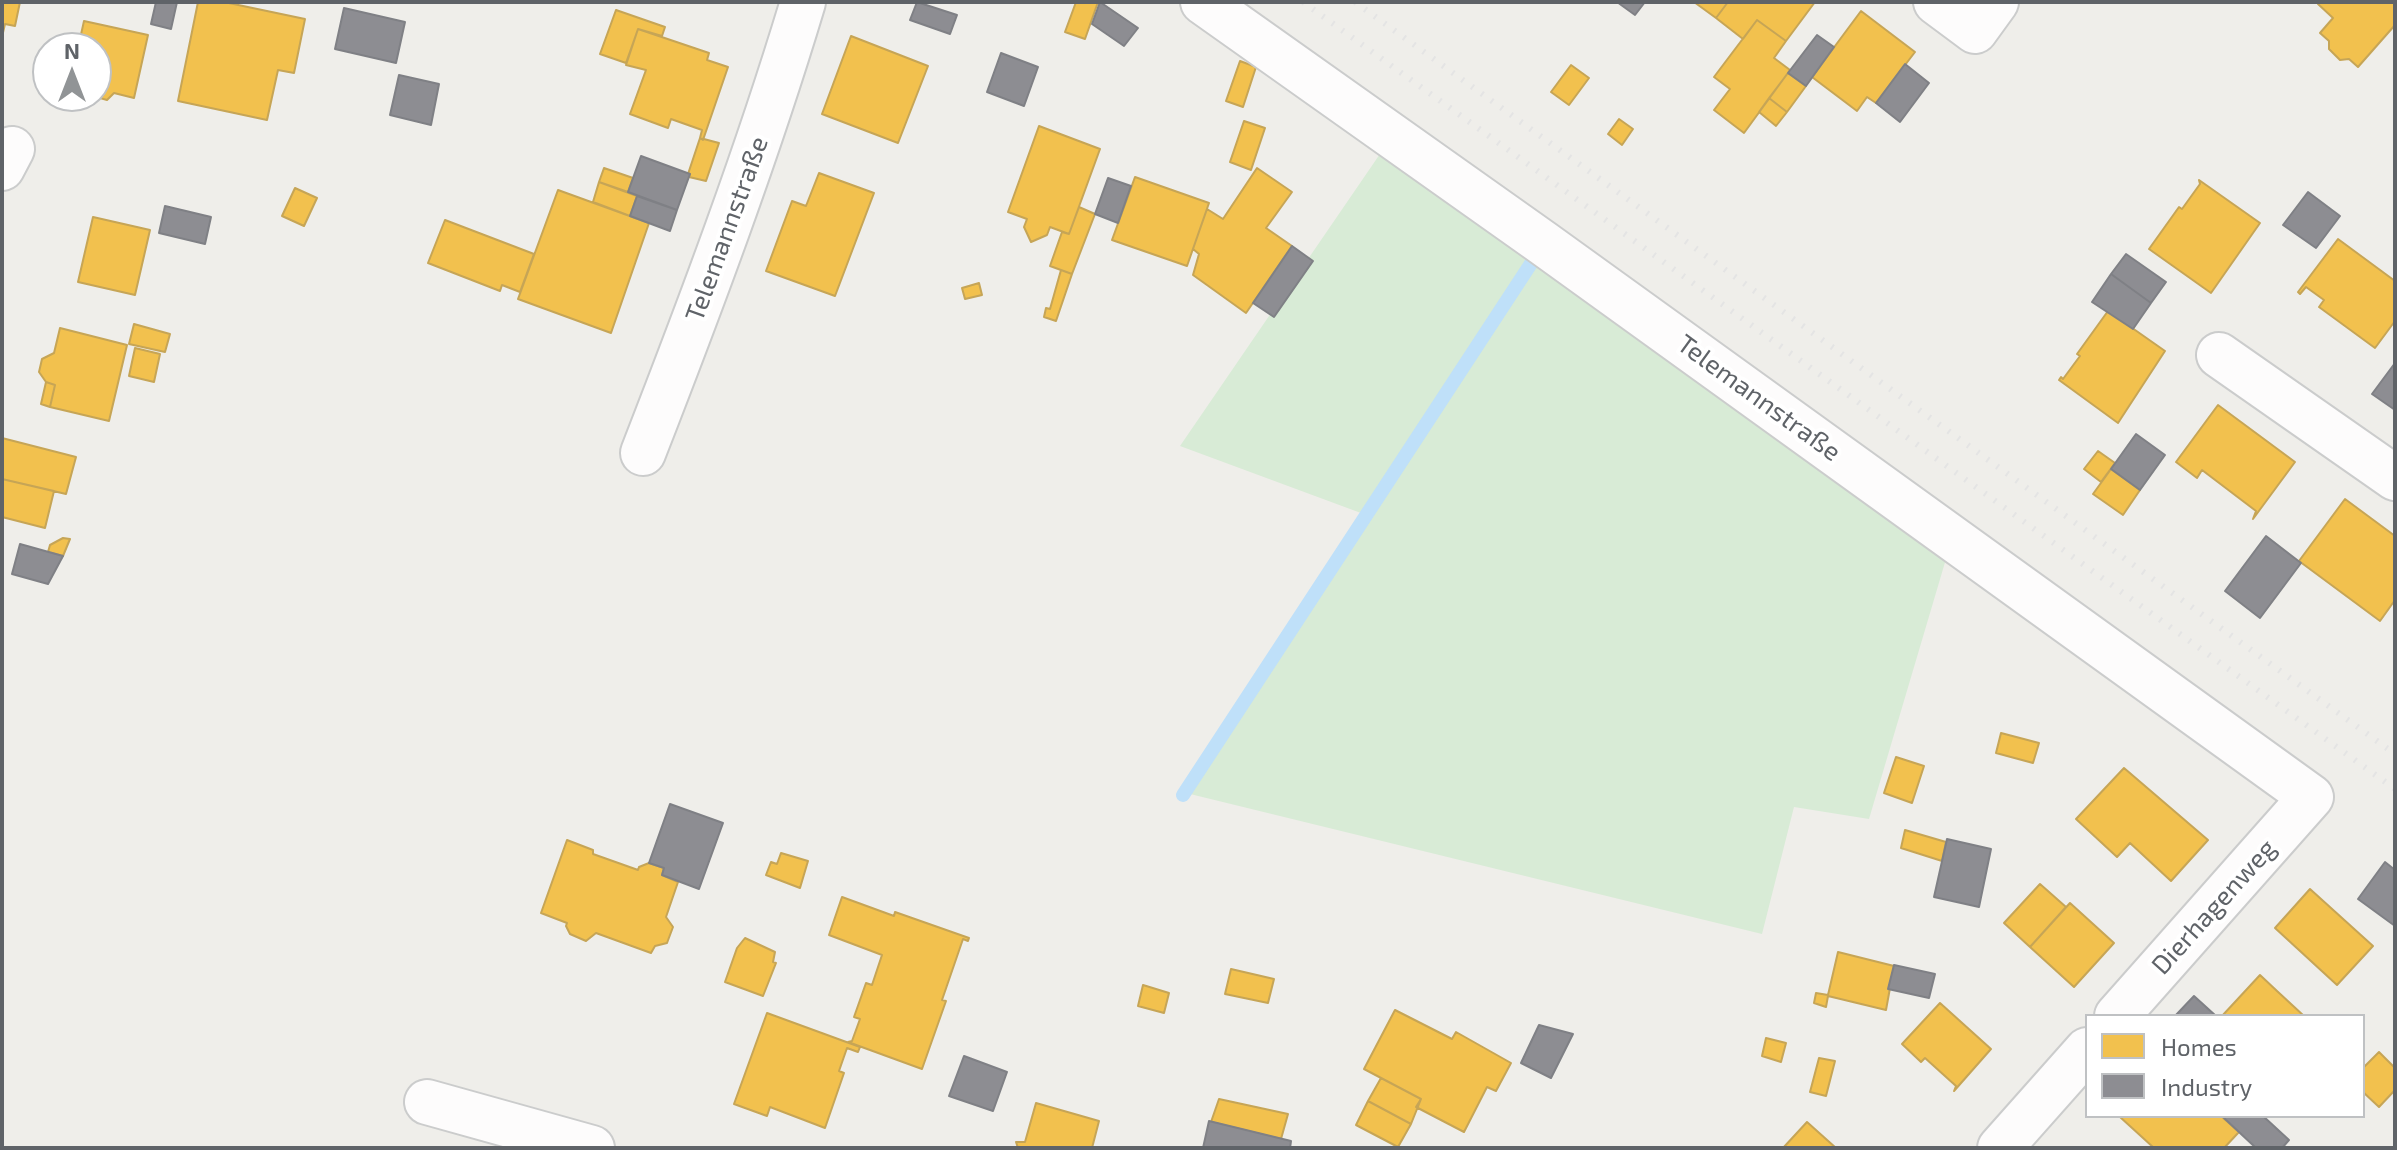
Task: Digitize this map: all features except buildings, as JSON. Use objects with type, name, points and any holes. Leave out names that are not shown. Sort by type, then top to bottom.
[{"type":"street","name":"Telemannstraße","points":[[643,453],[722,249],[803,2]]},
{"type":"street","name":"Telemannstraße","points":[[1203,2],[2311,797]]},
{"type":"street","points":[[1936,2],[1975,31],[1996,2]]},
{"type":"street","points":[[2219,355],[2395,478]]},
{"type":"street","name":"Dierhagenweg","points":[[2119,1014],[2311,797]]},
{"type":"street","points":[[2000,1148],[2085,1052]]},
{"type":"street","points":[[427,1102],[592,1148]]},
{"type":"green space","points":[[1382,151],[1946,559],[1869,819],[1794,807],[1762,934],[1186,793],[1369,516],[1180,446]]},
{"type":"waterway","points":[[1183,795],[1532,262]]},
{"type":"railway","points":[[1303,2],[2395,789]]},
{"type":"railway","points":[[1355,2],[2395,754]]}]
